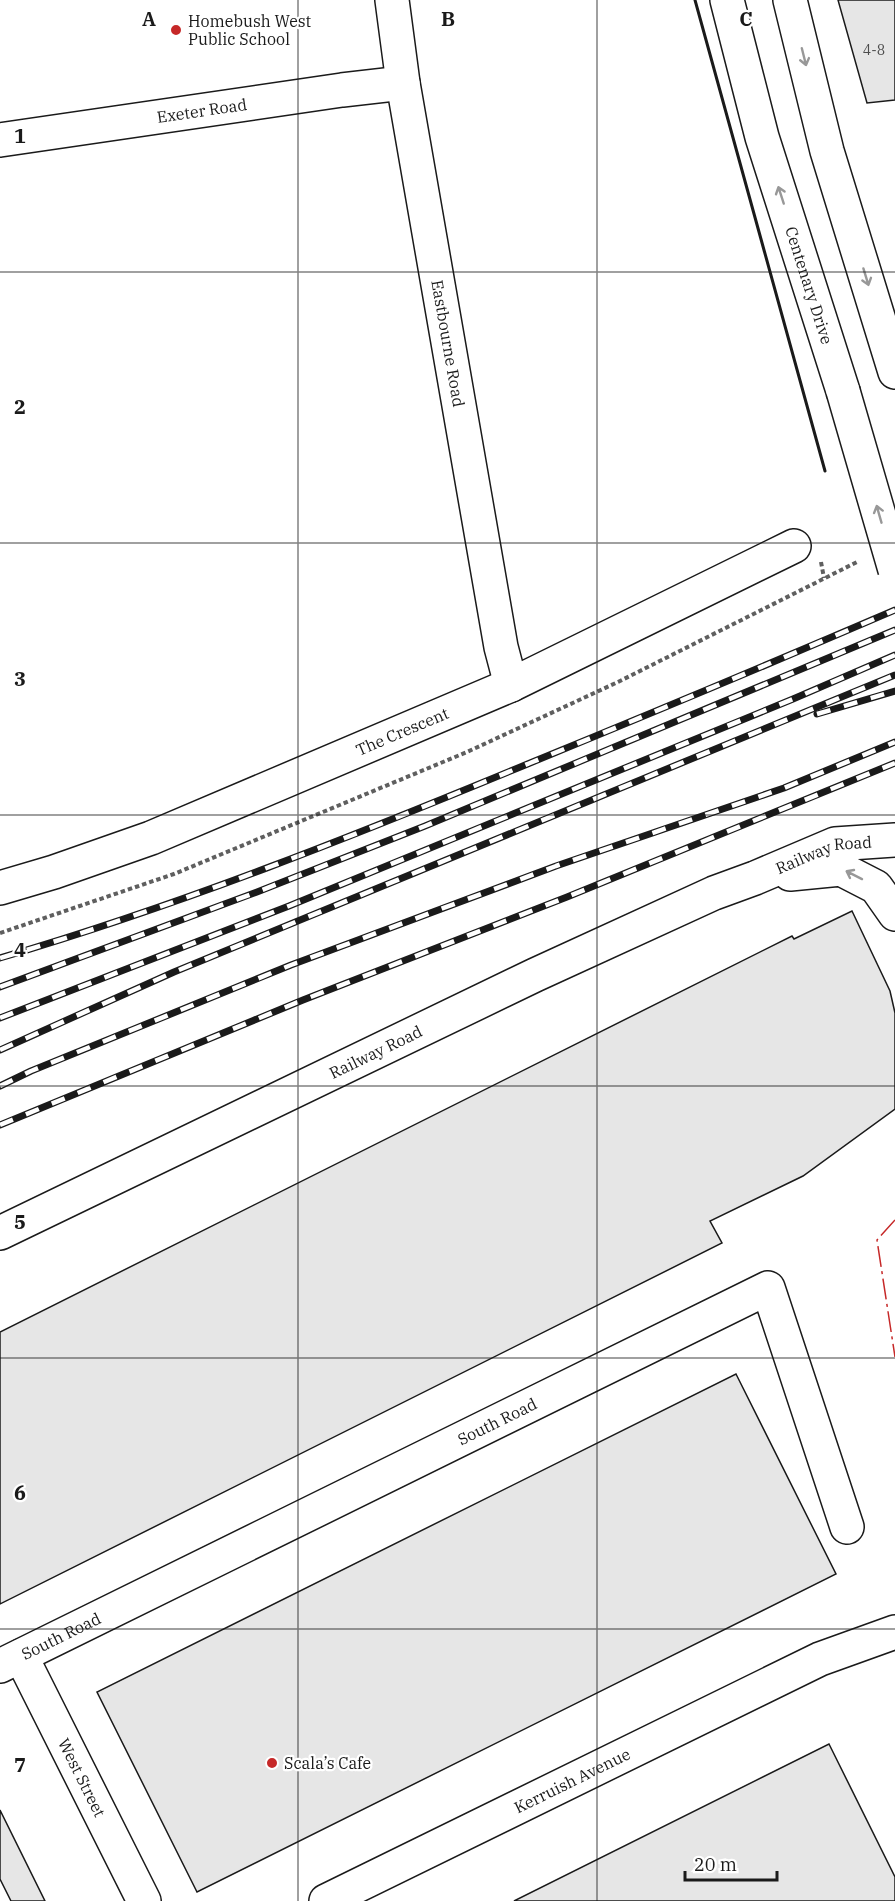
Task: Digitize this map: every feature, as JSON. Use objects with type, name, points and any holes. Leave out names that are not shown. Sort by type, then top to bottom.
[{"type":"main road","name":"Eastbourne Road","points":[[392,0],[403,83],[501,643],[512,685]]},
{"type":"main road","name":"Centenary Drive","points":[[727,0],[762,137],[843,391],[895,570]]},
{"type":"main road","points":[[790,0],[827,151],[895,372]]},
{"type":"main road","name":"Exeter Road","points":[[0,140],[403,83]]},
{"type":"main road","name":"The Crescent","points":[[0,888],[151,838],[512,685],[794,546]]},
{"type":"main road","name":"Railway Road","points":[[0,1233],[536,975],[714,893],[835,844],[895,840]]},
{"type":"main road","name":"Railway Road","points":[[755,878],[841,869],[876,887],[895,914]]},
{"type":"main road","name":"South Road","points":[[11,1661],[768,1288],[847,1527]]},
{"type":"main road","name":"Kerruish Avenue","points":[[326,1901],[820,1659],[895,1632]]},
{"type":"main road","name":"West Street","points":[[11,1661],[144,1901]]},
{"type":"path","points":[[0,933],[174,874],[467,752],[618,682],[865,558]]},
{"type":"building","points":[[838,0],[895,0],[895,100],[867,103]]},
{"type":"building","points":[[852,911],[890,991],[895,1013],[895,1109],[803,1176],[710,1221],[722,1243],[0,1604],[0,1332],[792,936],[794,939]]},
{"type":"building","points":[[736,1374],[836,1574],[197,1892],[97,1692]]},
{"type":"building","points":[[829,1744],[895,1877],[895,1901],[514,1901]]},
{"type":"building","points":[[0,1810],[45,1901],[11,1901],[0,1879]]},
{"type":"railway","points":[[0,958],[135,915],[268,868],[465,790],[895,610]]},
{"type":"railway","points":[[0,987],[257,892],[425,826],[895,630]]},
{"type":"railway","points":[[0,1018],[289,906],[895,655]]},
{"type":"railway","points":[[0,1050],[174,972],[895,675]]},
{"type":"railway","points":[[817,714],[895,691]]},
{"type":"railway","points":[[0,1086],[31,1071],[291,965],[556,866],[784,788],[895,742]]},
{"type":"railway","points":[[0,1125],[303,1000],[567,897],[895,763]]},
{"type":"wall","points":[[695,0],[825,471]]},
{"type":"power","points":[[895,1220],[877,1240],[895,1357]]},
{"type":"place","name":"Homebush West Public School","points":[[176,30]]},
{"type":"place","name":"Scala’s Cafe","points":[[272,1763]]}]
